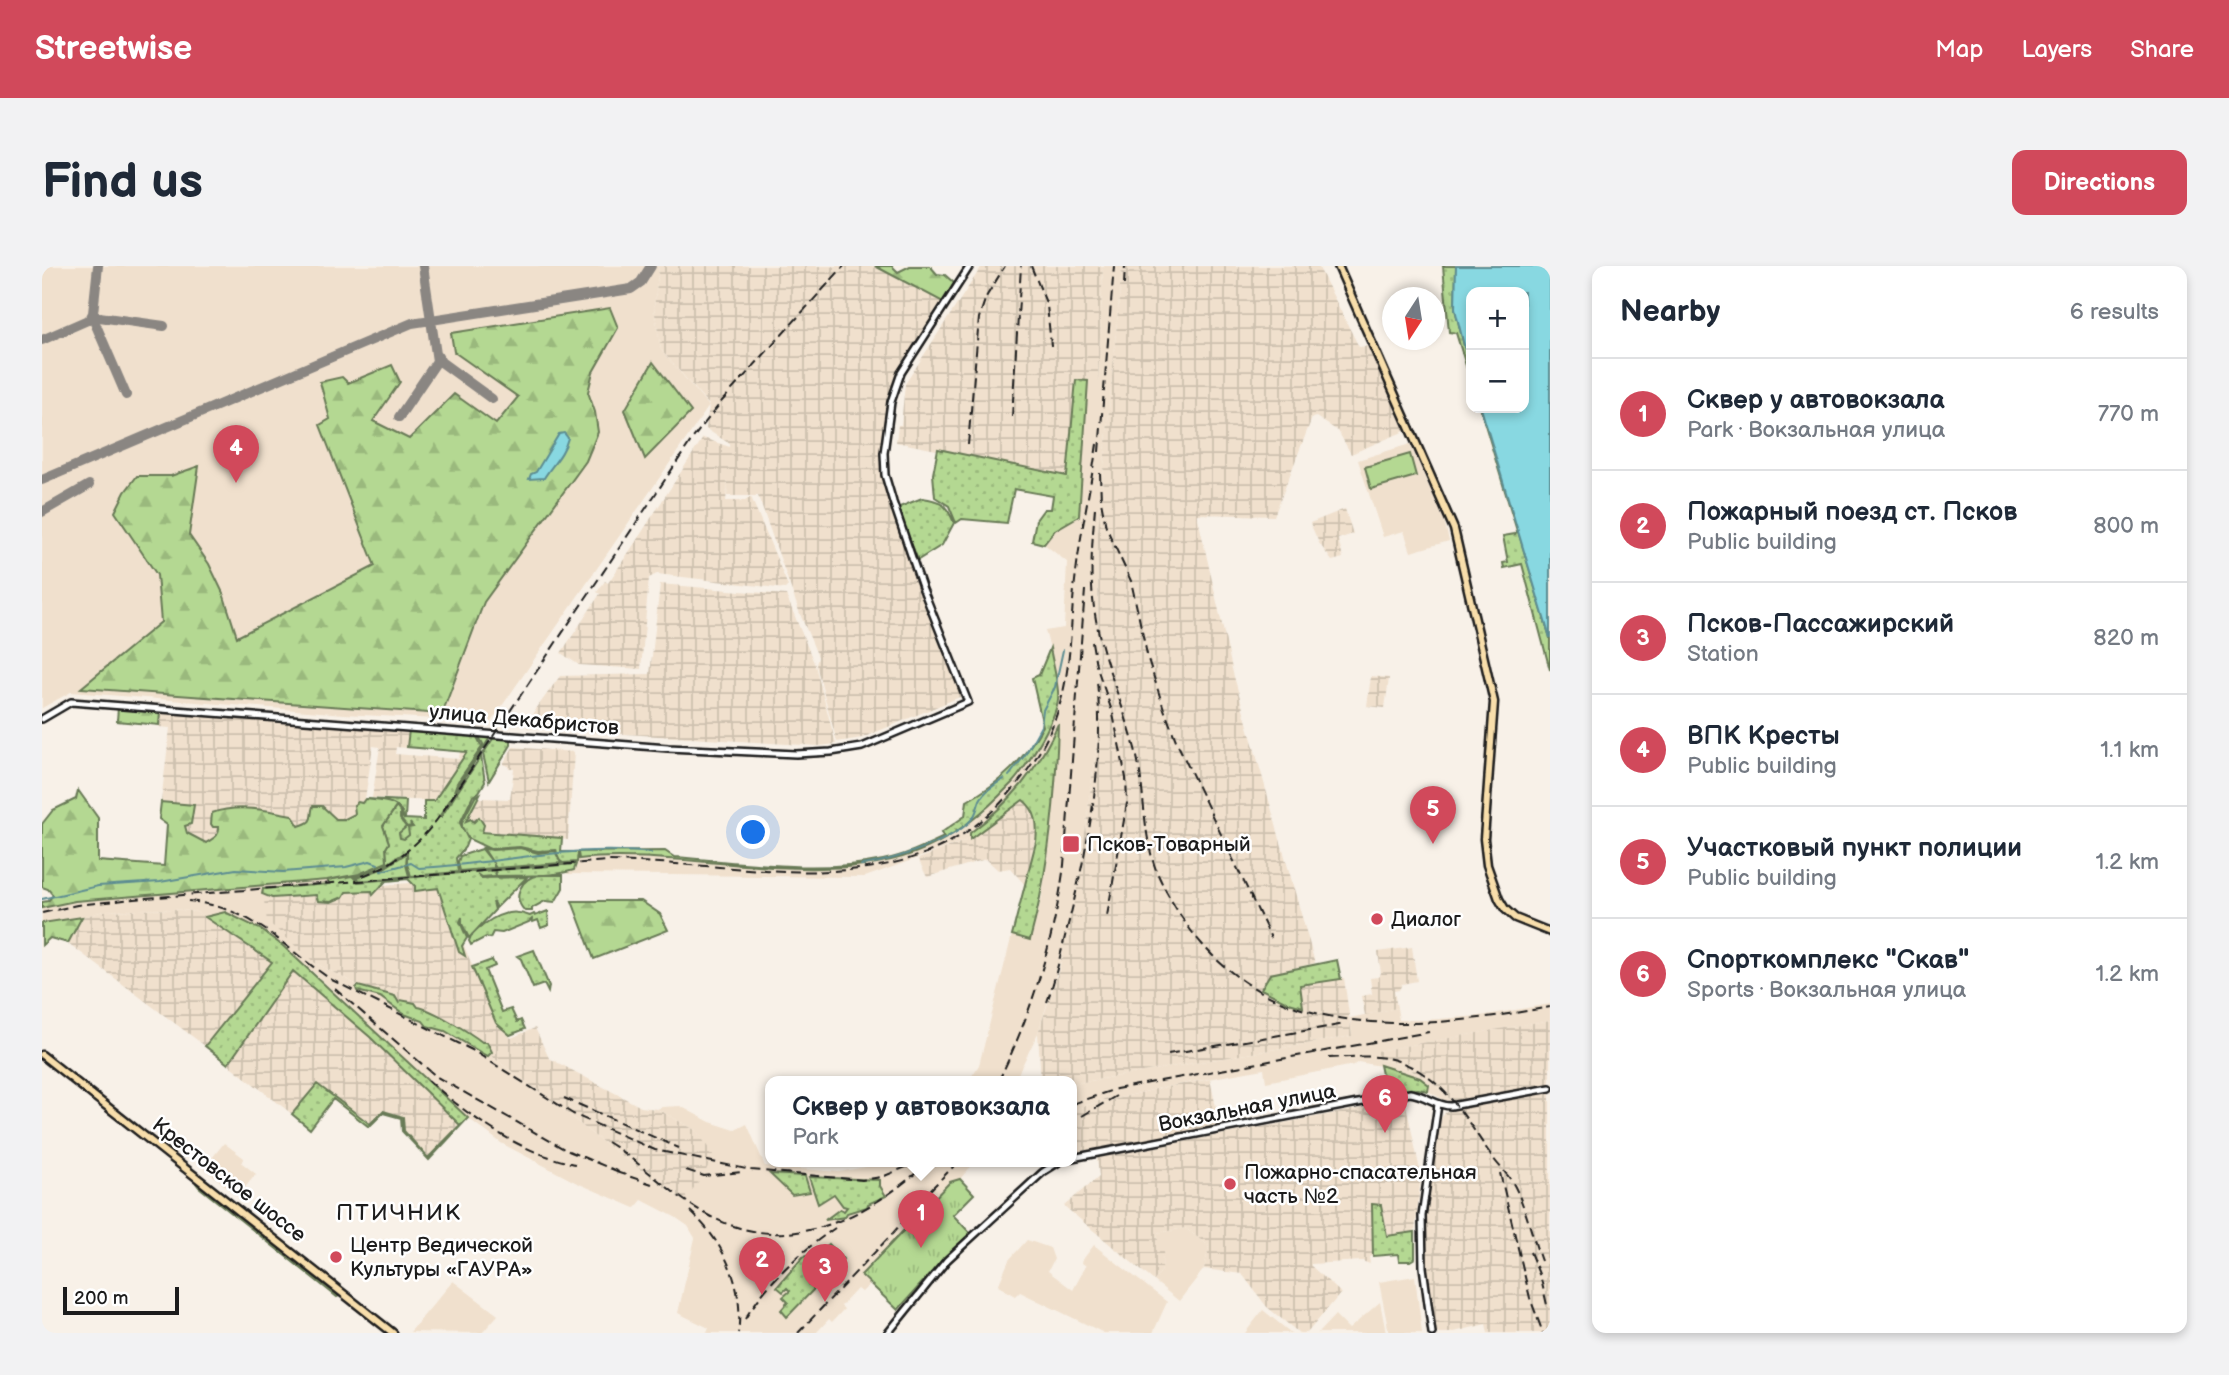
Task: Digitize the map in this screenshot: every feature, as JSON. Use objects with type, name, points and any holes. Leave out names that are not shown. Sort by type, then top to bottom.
[{"type":"main road","points":[[1338,266],[1454,528],[1494,702],[1484,839],[1487,865],[1505,909],[1515,918],[1550,932]]},
{"type":"main road","name":"Крестовское шоссе","points":[[42,1055],[393,1333]]},
{"type":"street","name":"улица Декабристов","points":[[42,719],[71,702],[668,748],[806,754],[862,747],[968,702],[922,587],[893,502],[885,475],[884,453],[889,410],[901,373],[970,266]]},
{"type":"street","name":"Вокзальная улица","points":[[1077,1157],[1410,1093],[1422,1095],[1438,1104],[1458,1105],[1550,1088]]},
{"type":"street","points":[[1432,1333],[1423,1267],[1422,1216],[1438,1104]]},
{"type":"street","points":[[888,1333],[947,1260],[1051,1167]]},
{"type":"shaded area","points":[[42,266],[659,266],[654,308],[661,350],[709,406],[491,722],[344,714],[71,692],[42,708]]},
{"type":"shaded area","points":[[659,266],[875,266],[943,302],[893,385],[886,418],[883,475],[890,503],[962,696],[862,738],[837,742],[816,665],[818,657],[758,496],[727,496],[728,480],[726,501],[745,501],[751,497],[788,586],[785,589],[657,574],[649,578],[641,669],[579,665],[561,653],[600,594],[597,592],[605,581],[608,583],[703,438],[730,447],[730,444],[706,429],[709,405],[661,350],[654,308]]},
{"type":"shaded area","points":[[982,266],[1103,266],[1098,382],[1076,380],[1067,476],[896,442],[898,425],[901,425],[905,384]]},
{"type":"shaded area","points":[[1103,266],[1122,266],[1098,532],[1099,724],[1079,879],[1065,946],[1038,1033],[1017,1076],[972,1076],[979,1065],[1012,935],[1030,939],[1042,896],[1053,805],[1057,727],[1048,747],[1019,790],[993,816],[970,833],[970,839],[865,877],[569,874],[551,870],[343,886],[263,889],[262,892],[315,963],[483,1050],[683,1201],[708,1150],[697,1131],[657,1109],[662,1107],[680,1106],[710,1122],[735,1130],[747,1124],[765,1167],[839,1172],[865,1167],[971,1167],[960,1179],[950,1182],[861,1275],[870,1284],[862,1292],[857,1289],[841,1306],[844,1309],[832,1322],[829,1319],[816,1333],[707,1333],[709,1328],[678,1313],[695,1238],[688,1226],[642,1200],[635,1208],[575,1182],[501,1143],[468,1118],[314,973],[260,929],[225,912],[205,917],[196,912],[174,909],[104,911],[42,923],[42,908],[75,901],[327,880],[376,868],[380,875],[595,857],[628,857],[838,868],[906,856],[937,843],[985,811],[1034,753],[1059,700],[1045,631],[1064,628],[1067,562],[1044,544],[1055,530],[1079,516],[1088,381],[1098,381]]},
{"type":"shaded area","points":[[1122,266],[1318,266],[1359,347],[1368,346],[1405,431],[1351,454],[1338,431],[1316,417],[1312,418],[1274,516],[1197,514],[1233,673],[1315,963],[1270,974],[1302,1006],[1300,985],[1344,978],[1352,1036],[1077,1083],[1077,1076],[1041,1076],[1038,1033],[1059,969],[1079,879],[1099,724],[1098,532]]},
{"type":"shaded area","points":[[1410,444],[1444,520],[1449,541],[1411,552],[1404,531],[1383,537],[1358,460]]},
{"type":"shaded area","points":[[1345,509],[1353,534],[1338,539],[1343,558],[1332,561],[1319,543],[1310,523]]},
{"type":"shaded area","points":[[660,584],[786,595],[815,665],[836,744],[819,746],[527,728],[536,709],[560,676],[650,674]]},
{"type":"shaded area","points":[[1371,676],[1389,678],[1385,708],[1367,706]]},
{"type":"shaded area","points":[[160,711],[409,730],[407,748],[396,747],[395,754],[459,759],[460,752],[467,752],[433,801],[372,798],[380,747],[373,746],[365,799],[355,814],[345,819],[336,819],[322,806],[312,808],[309,823],[299,826],[292,815],[222,809],[216,826],[219,827],[217,836],[206,843],[187,834],[185,826],[194,805],[161,802],[170,728],[159,727]]},
{"type":"shaded area","points":[[513,747],[574,752],[568,840],[477,830],[465,823],[479,798],[510,799],[514,769],[503,764]]},
{"type":"shaded area","points":[[1023,800],[1032,809],[1038,828],[1025,885],[1010,868],[998,870],[986,859],[927,877],[918,859],[970,839]]},
{"type":"shaded area","points":[[437,881],[495,1020],[511,1038],[535,1028],[549,1058],[641,1107],[657,1109],[697,1131],[713,1155],[703,1177],[683,1201],[483,1050],[315,963],[267,921],[263,894]]},
{"type":"shaded area","points":[[174,909],[205,916],[272,962],[205,1046],[68,943],[82,917],[104,911]]},
{"type":"shaded area","points":[[1412,947],[1417,981],[1402,984],[1399,990],[1394,991],[1397,1008],[1365,1015],[1361,996],[1372,994],[1370,978],[1378,977],[1381,973],[1378,952]]},
{"type":"shaded area","points":[[293,971],[371,1037],[460,1125],[428,1159],[403,1130],[403,1117],[383,1111],[370,1124],[317,1084],[292,1114],[228,1064]]},
{"type":"shaded area","points":[[1550,1004],[1550,1020],[1378,1051],[1379,1059],[1398,1064],[1428,1079],[1452,1101],[1444,1100],[1428,1091],[1429,1085],[1397,1069],[1358,1062],[1266,1082],[1264,1069],[1156,1089],[1108,1101],[1107,1098],[1077,1109],[1077,1083],[1352,1036],[1350,1018],[1397,1008],[1399,1020],[1480,1016]]},
{"type":"shaded area","points":[[1550,1020],[1550,1084],[1452,1101],[1428,1079],[1398,1064],[1379,1059],[1377,1051]]},
{"type":"shaded area","points":[[1210,1079],[1220,1126],[1077,1152],[1077,1109],[1107,1098],[1108,1101]]},
{"type":"shaded area","points":[[1550,1092],[1550,1333],[1488,1333],[1486,1324],[1450,1333],[1436,1333],[1424,1251],[1425,1211],[1441,1118],[1454,1109]]},
{"type":"shaded area","points":[[1405,1100],[1421,1175],[1415,1232],[1387,1236],[1381,1205],[1372,1204],[1373,1256],[1369,1257],[1370,1264],[1362,1261],[1311,1264],[1341,1293],[1307,1333],[1299,1333],[1267,1307],[1242,1274],[1204,1269],[1209,1246],[1185,1228],[1157,1233],[1158,1241],[1164,1241],[1162,1270],[1154,1281],[1064,1206],[1099,1176],[1097,1158]]},
{"type":"shaded area","points":[[224,1143],[244,1158],[242,1163],[256,1174],[238,1196],[204,1168]]},
{"type":"shaded area","points":[[1185,1228],[1209,1246],[1204,1269],[1179,1301],[1154,1281],[1162,1270],[1163,1241],[1158,1241],[1157,1233]]},
{"type":"shaded area","points":[[1027,1240],[1050,1248],[1054,1259],[1048,1271],[1073,1290],[1086,1266],[1081,1262],[1094,1245],[1167,1302],[1153,1333],[1104,1333],[1020,1292],[1016,1296],[998,1286],[1009,1260]]},
{"type":"shaded area","points":[[1415,1276],[1422,1333],[1389,1333],[1379,1282]]},
{"type":"shaded area","points":[[453,1281],[498,1315],[482,1333],[410,1332]]},
{"type":"shaded area","points":[[1380,1302],[1386,1333],[1318,1333],[1335,1315],[1349,1329]]},
{"type":"shaded area","points":[[1263,1310],[1291,1333],[1245,1333]]},
{"type":"green space","points":[[875,266],[892,266],[898,272],[910,266],[930,266],[937,274],[945,275],[954,283],[943,302]]},
{"type":"green space","points":[[1443,266],[1456,266],[1455,309],[1466,354],[1466,366],[1456,333],[1449,332]]},
{"type":"green space","points":[[610,308],[618,328],[593,372],[588,392],[598,432],[586,461],[484,602],[442,714],[81,688],[161,622],[157,575],[115,512],[137,476],[171,476],[199,466],[189,535],[209,564],[223,593],[237,637],[375,566],[320,425],[330,419],[320,382],[342,377],[348,383],[392,365],[400,382],[373,421],[409,439],[454,394],[496,424],[518,397],[454,352],[451,333]]},
{"type":"green space","points":[[653,362],[691,412],[645,459],[625,410]]},
{"type":"green space","points":[[1076,380],[1088,381],[1079,516],[1055,530],[1044,544],[1032,541],[1036,520],[1044,509],[1051,509],[1053,496],[1014,489],[1007,523],[962,519],[956,523],[949,506],[935,497],[933,474],[938,449],[1067,476]]},
{"type":"green space","points":[[1482,413],[1550,638],[1550,670],[1522,564],[1504,568],[1503,563],[1508,562],[1503,536],[1515,534],[1517,531]]},
{"type":"green space","points":[[1410,454],[1416,476],[1371,489],[1365,467]]},
{"type":"green space","points":[[922,498],[942,505],[954,523],[942,545],[918,560],[897,508]]},
{"type":"green space","points":[[1050,648],[1057,682],[1056,709],[1038,746],[1015,780],[966,825],[937,843],[897,858],[854,866],[809,868],[622,857],[579,859],[578,853],[577,862],[563,863],[556,850],[538,851],[520,847],[490,849],[469,839],[462,828],[462,822],[475,797],[480,794],[466,821],[471,819],[474,822],[479,817],[484,825],[482,832],[562,838],[561,852],[665,851],[674,857],[806,867],[858,864],[899,856],[944,837],[941,833],[965,816],[967,801],[1002,778],[1028,750],[1043,726],[1032,678],[1039,675]]},
{"type":"green space","points":[[118,707],[160,711],[159,725],[117,721]]},
{"type":"green space","points":[[1058,724],[1050,833],[1037,914],[1030,940],[1012,935],[1036,842],[1034,814],[1023,800],[970,839],[970,833],[998,810],[1032,771]]},
{"type":"green space","points":[[409,730],[476,735],[482,747],[454,791],[483,748],[478,735],[491,736],[439,817],[481,756],[485,782],[473,796],[460,823],[468,839],[456,858],[458,872],[411,876],[407,851],[382,867],[353,877],[358,882],[494,870],[496,875],[495,870],[576,864],[574,870],[563,873],[481,877],[477,874],[481,878],[527,877],[496,908],[493,902],[495,910],[469,938],[462,924],[462,917],[460,922],[467,938],[462,946],[465,956],[459,952],[438,888],[415,891],[415,886],[408,879],[386,881],[373,895],[372,891],[346,892],[343,897],[331,902],[318,901],[316,895],[272,898],[262,894],[263,889],[330,884],[327,880],[352,876],[387,862],[386,848],[389,843],[383,826],[397,806],[365,799],[406,801],[405,819],[424,820],[424,801],[434,801],[467,752],[407,747]]},
{"type":"green space","points":[[494,737],[511,739],[511,745],[489,781],[483,754]]},
{"type":"green space","points":[[78,790],[98,818],[98,861],[164,866],[167,825],[159,819],[161,802],[194,805],[191,824],[185,826],[187,833],[206,843],[216,836],[219,830],[219,827],[213,827],[211,824],[212,813],[242,808],[292,815],[299,826],[310,821],[313,806],[322,806],[336,819],[345,819],[355,814],[354,805],[358,802],[362,803],[365,799],[384,801],[395,805],[402,813],[404,820],[401,813],[401,820],[407,827],[411,826],[410,823],[413,827],[408,828],[409,835],[404,839],[400,838],[399,833],[406,827],[400,819],[400,812],[396,807],[383,826],[389,843],[386,848],[387,862],[359,874],[327,880],[75,901],[42,908],[42,902],[48,901],[53,895],[42,887],[42,824],[53,810],[76,799]]},
{"type":"green space","points":[[483,848],[520,848],[538,853],[555,851],[561,863],[496,868],[494,865],[494,868],[460,871],[460,856],[482,849],[493,863]]},
{"type":"green space","points":[[407,853],[409,876],[360,881],[356,878],[384,868]]},
{"type":"green space","points":[[539,875],[563,875],[563,888],[555,902],[545,901],[532,908],[532,911],[525,911],[519,900],[520,889],[527,880]]},
{"type":"green space","points":[[572,901],[641,901],[660,914],[668,930],[594,959]]},
{"type":"green space","points":[[548,911],[549,925],[541,928],[538,920],[533,922],[532,919],[502,933],[493,932],[490,938],[486,937],[471,945],[469,941],[477,930],[498,916],[522,913],[535,916]]},
{"type":"green space","points":[[225,912],[260,929],[283,946],[468,1118],[429,1160],[402,1131],[401,1118],[383,1113],[369,1127],[333,1099],[310,1129],[292,1114],[317,1084],[370,1124],[383,1111],[403,1117],[404,1131],[428,1158],[460,1125],[370,1037],[293,971],[228,1064],[205,1046],[272,962],[205,917]]},
{"type":"green space","points":[[82,917],[68,943],[50,938],[42,945],[42,923]]},
{"type":"green space","points":[[534,950],[549,986],[548,992],[544,984],[533,988],[521,959],[517,956]]},
{"type":"green space","points":[[492,960],[495,966],[485,970],[502,1012],[511,1009],[517,1022],[521,1020],[525,1029],[510,1035],[496,1023],[472,967]]},
{"type":"green space","points":[[1337,960],[1341,979],[1300,985],[1303,1007],[1261,989],[1270,974]]},
{"type":"green space","points":[[358,986],[395,996],[399,1003],[401,1000],[415,1003],[482,1042],[487,1042],[492,1052],[488,1056],[485,1055],[445,1031],[427,1026],[423,1021],[404,1014],[380,997],[357,991]]},
{"type":"green space","points":[[1380,1065],[1420,1078],[1429,1085],[1428,1091],[1418,1089],[1386,1093]]},
{"type":"green space","points":[[770,1174],[805,1176],[810,1192],[792,1195]]},
{"type":"green space","points":[[809,1177],[880,1180],[880,1186],[886,1196],[867,1207],[847,1213],[845,1217],[825,1220],[847,1207],[843,1206],[834,1194],[818,1204]]},
{"type":"green space","points":[[960,1179],[974,1194],[953,1215],[971,1234],[944,1258],[898,1310],[861,1275],[950,1182]]},
{"type":"green space","points":[[197,1182],[341,1295],[337,1297],[199,1187]]},
{"type":"green space","points":[[1372,1204],[1381,1205],[1387,1236],[1415,1232],[1415,1258],[1399,1261],[1398,1254],[1373,1256]]},
{"type":"green space","points":[[829,1244],[843,1259],[787,1317],[781,1310],[788,1302],[783,1297],[790,1291],[787,1288],[783,1292],[777,1287],[803,1257],[819,1253]]},
{"type":"water","points":[[1456,266],[1550,266],[1550,638],[1482,413],[1529,413],[1529,287],[1466,287],[1466,354],[1455,309]]},
{"type":"water","points":[[564,433],[568,438],[566,444],[544,478],[529,479],[559,434]]},
{"type":"waterway","points":[[1009,776],[1025,755],[1041,726],[1043,710],[1055,687],[1063,650]]},
{"type":"waterway","points":[[861,865],[905,855],[954,833],[974,816],[984,794],[1004,779]]},
{"type":"waterway","points":[[381,871],[411,863],[419,868],[593,851],[651,853]]},
{"type":"waterway","points":[[42,899],[98,886],[160,882],[236,869],[283,872],[346,867],[370,861],[378,864]]},
{"type":"taxiway","points":[[42,340],[90,319],[98,266]]},
{"type":"taxiway","points":[[399,417],[437,361],[423,266]]},
{"type":"taxiway","points":[[42,480],[412,323],[631,289],[641,282],[651,266]]},
{"type":"taxiway","points":[[92,316],[126,395]]},
{"type":"taxiway","points":[[92,316],[164,326]]},
{"type":"taxiway","points":[[437,355],[441,362],[492,399]]},
{"type":"taxiway","points":[[42,512],[89,485]]},
{"type":"railway","points":[[362,876],[385,866],[405,852],[439,817],[693,438],[722,401],[844,266]]},
{"type":"railway","points":[[968,445],[979,318],[986,297],[1005,266]]},
{"type":"railway","points":[[1012,417],[1021,266]]},
{"type":"railway","points":[[1031,266],[1047,305],[1051,346]]},
{"type":"railway","points":[[1099,452],[1114,266]]},
{"type":"railway","points":[[1124,285],[1125,266]]},
{"type":"railway","points":[[42,913],[77,905],[134,899],[607,861],[759,870],[839,871],[878,866],[915,857],[950,842],[983,820],[1013,789],[1040,751],[1051,730],[1066,676],[1077,564],[1097,444]]},
{"type":"railway","points":[[1100,473],[1106,527],[1131,581],[1148,659],[1164,709],[1177,743],[1271,938]]},
{"type":"railway","points":[[1095,508],[1092,548],[1095,614],[1102,647],[1138,760],[1151,855],[1159,877],[1178,912],[1222,964],[1262,992],[1305,1010],[1352,1020],[1401,1023],[1451,1021],[1550,1007]]},
{"type":"railway","points":[[1001,1076],[1040,976],[1060,893],[1085,590]]},
{"type":"railway","points":[[1092,642],[1096,665],[1113,714],[1126,778],[1127,803],[1107,916]]},
{"type":"railway","points":[[1047,1002],[1075,895],[1093,804],[1099,743],[1097,681]]},
{"type":"railway","points":[[188,901],[212,905],[250,920],[332,980],[472,1050],[573,1114],[655,1150],[751,1170],[862,1180],[882,1177],[906,1167]]},
{"type":"railway","points":[[335,989],[437,1077],[566,1150],[624,1174]]},
{"type":"railway","points":[[1168,1054],[1345,1024]]},
{"type":"railway","points":[[1077,1102],[1116,1089],[1429,1032]]},
{"type":"railway","points":[[1329,1058],[1364,1056],[1398,1061],[1414,1068],[1441,1088],[1514,1185],[1541,1261]]},
{"type":"railway","points":[[428,1080],[496,1132],[534,1151],[575,1164]]},
{"type":"railway","points":[[1082,1116],[1116,1096]]},
{"type":"railway","points":[[564,1098],[679,1148]]},
{"type":"railway","points":[[607,1142],[706,1214],[736,1227],[765,1233],[822,1227],[850,1216],[876,1202],[923,1167]]},
{"type":"railway","points":[[798,1333],[953,1167]]},
{"type":"railway","points":[[686,1170],[704,1176],[742,1172]]},
{"type":"railway","points":[[616,1172],[652,1184]]},
{"type":"railway","points":[[1500,1173],[1530,1298],[1543,1333]]},
{"type":"railway","points":[[690,1211],[713,1237],[729,1266],[738,1299],[738,1333]]},
{"type":"railway","points":[[745,1319],[763,1293],[785,1269],[835,1228]]},
{"type":"railway","points":[[1530,1252],[1541,1279],[1547,1305]]},
{"type":"place","name":"ВПК Кресты","points":[[236,483]]},
{"type":"place","name":"Псков-Товарный","points":[[1071,844]]},
{"type":"place","name":"Участковый пункт полиции","points":[[1433,844]]},
{"type":"place","name":"Диалог","points":[[1377,919]]},
{"type":"place","name":"Спорткомплекс \"Скав\"","points":[[1385,1133]]},
{"type":"place","name":"Пожарно-спасательная часть №2","points":[[1230,1184]]},
{"type":"place","name":"Сквер у автовокзала","points":[[921,1248]]},
{"type":"place","name":"Центр Ведической Культуры «ГАУРА»","points":[[336,1257]]},
{"type":"place","name":"Пожарный поезд ст. Псков","points":[[762,1295]]},
{"type":"place","name":"Псков-Пассажирский","points":[[825,1302]]},
{"type":"district","name":"ПТИЧНИК","points":[[399,1213]]}]
